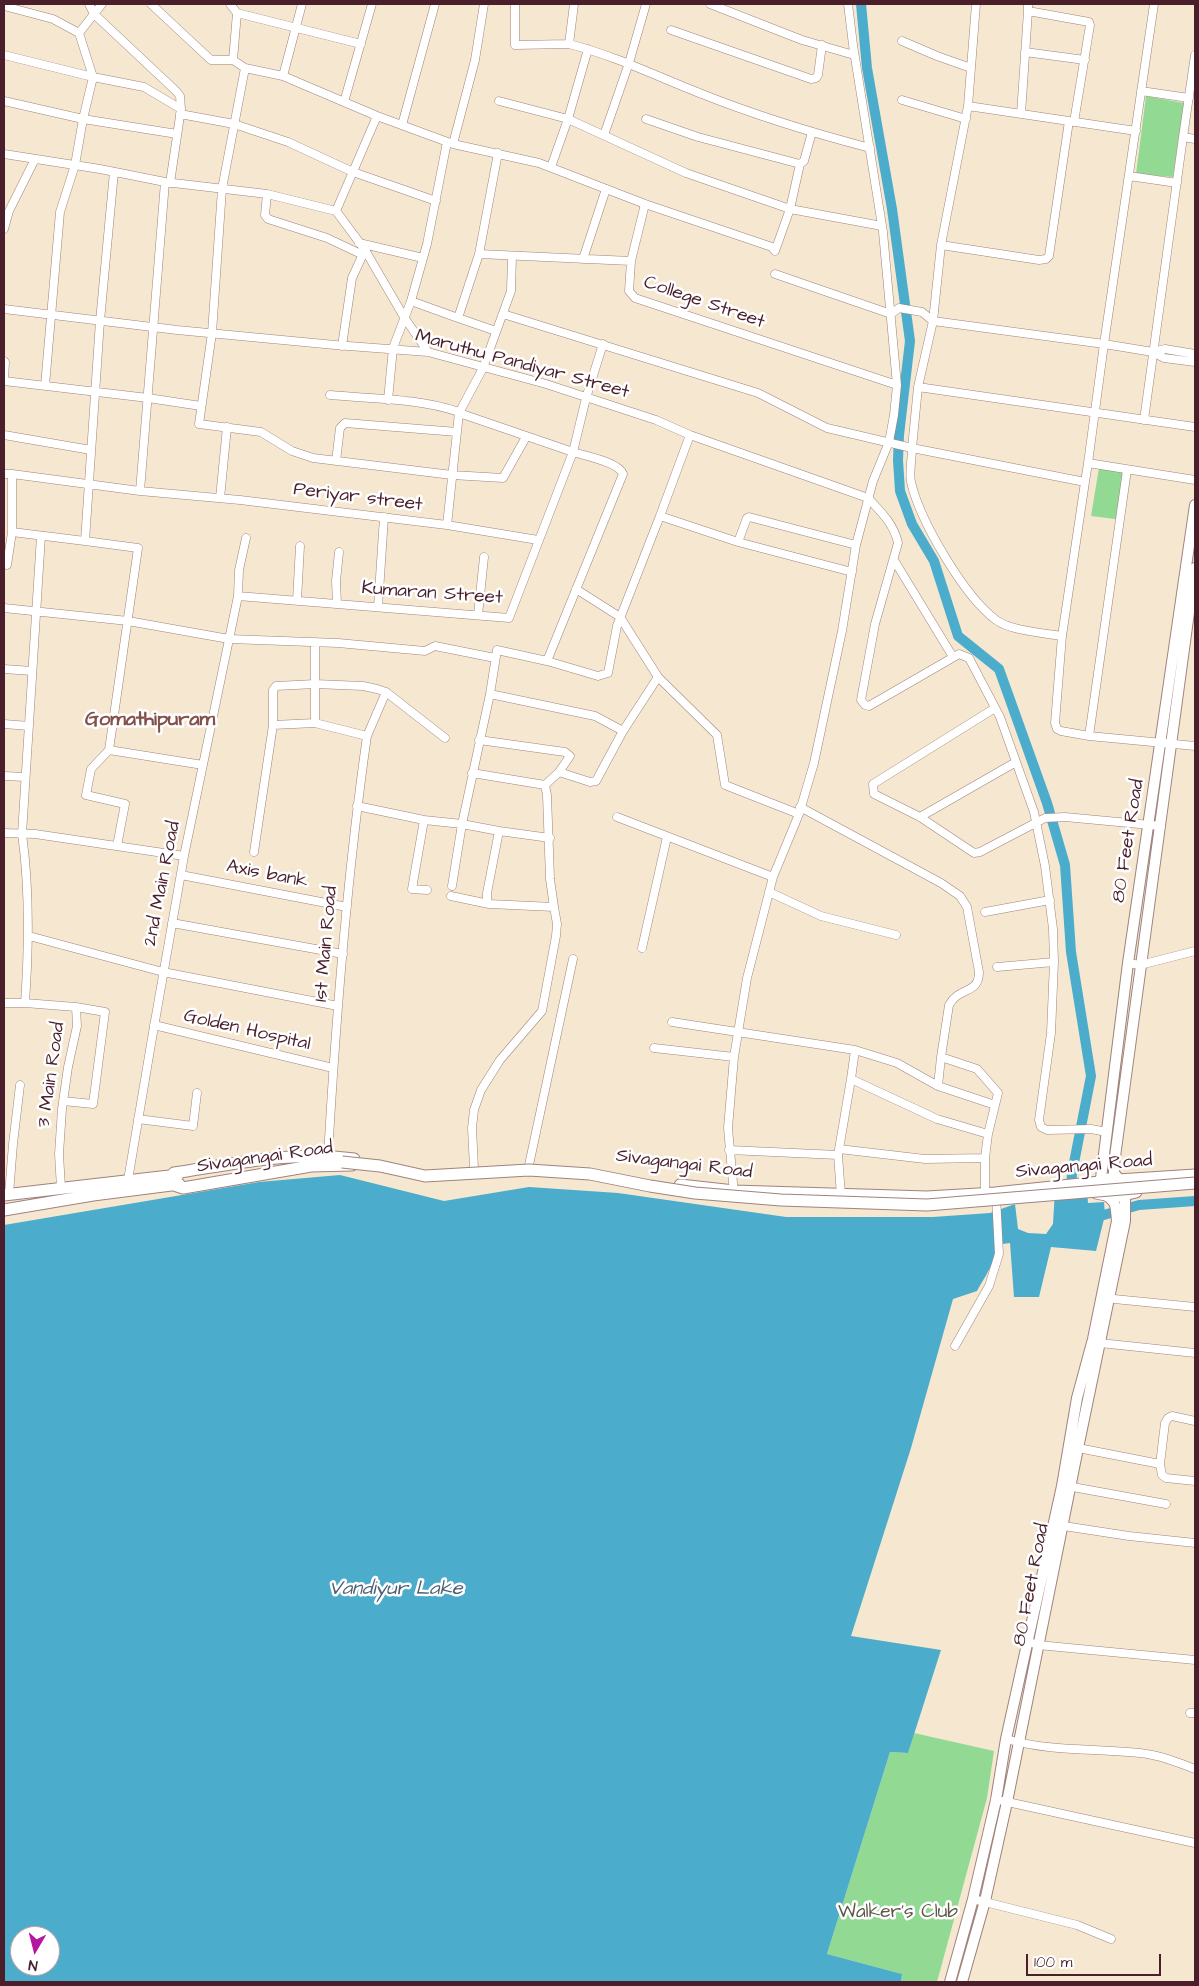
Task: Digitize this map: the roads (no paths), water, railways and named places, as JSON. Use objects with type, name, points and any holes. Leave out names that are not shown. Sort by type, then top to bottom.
[{"type":"main road","name":"80 Feet Road","points":[[1121,1221],[1112,1198],[1094,1188],[1107,1132],[1128,963],[1162,743],[1195,505]]},
{"type":"main road","name":"80 Feet Road","points":[[962,1982],[985,1901],[1007,1802],[1033,1643],[1073,1447],[1077,1398],[1096,1341],[1125,1199],[1125,1187],[1114,1173],[1114,1164],[1195,568]]},
{"type":"main road","name":"Sivagangai Road","points":[[172,1180],[174,1173],[287,1156],[328,1156],[425,1171],[529,1166],[590,1170],[650,1182],[734,1194],[927,1197],[992,1196],[1094,1188],[1125,1199],[1195,1187]]},
{"type":"main road","name":"Sivagangai Road","points":[[4,1210],[172,1180],[308,1162],[342,1160]]},
{"type":"main road","points":[[342,1160],[424,1172],[529,1167],[590,1172],[650,1184],[695,1189],[782,1195],[927,1200],[1195,1177]]},
{"type":"main road","points":[[342,1160],[425,1176],[538,1170],[590,1174],[695,1193],[781,1200],[927,1205],[1195,1183]]},
{"type":"main road","name":"Sivagangai Road","points":[[7,1195],[128,1180],[172,1180],[183,1188],[311,1166],[346,1165],[380,1168],[425,1177],[528,1172],[590,1176],[650,1188],[918,1207],[992,1196]]},
{"type":"main road","name":"Sivagangai Road","points":[[1094,1188],[1108,1179],[1195,1177]]},
{"type":"main road","name":"80 Feet Road","points":[[950,1982],[973,1899],[996,1800],[1006,1739],[1033,1643]]},
{"type":"street","points":[[89,4],[94,14],[180,96],[177,134],[167,182],[140,490]]},
{"type":"street","points":[[79,33],[102,4]]},
{"type":"street","points":[[150,4],[211,60],[233,60],[245,68],[282,76],[377,116],[450,143],[551,167],[645,204],[772,247],[775,251],[790,209],[800,164],[804,161],[812,132]]},
{"type":"street","points":[[230,4],[237,13],[361,44]]},
{"type":"street","points":[[282,76],[302,4]]},
{"type":"street","points":[[344,102],[372,4]]},
{"type":"street","points":[[402,125],[435,4]]},
{"type":"street","points":[[388,400],[394,348],[411,301],[450,143],[475,60],[484,4]]},
{"type":"street","points":[[515,4],[515,45],[569,44],[588,48],[703,94],[812,132],[870,148]]},
{"type":"street","points":[[569,44],[574,4]]},
{"type":"street","points":[[604,135],[629,63],[646,4]]},
{"type":"street","points":[[710,4],[802,40],[854,55]]},
{"type":"street","points":[[734,1194],[728,1128],[734,1058],[747,978],[773,877],[800,810],[814,763],[842,631],[856,545],[868,498],[890,442],[897,385],[892,314],[882,226],[854,55],[848,4]]},
{"type":"street","points":[[976,4],[968,106],[941,245],[933,321],[918,387],[910,447],[911,480],[919,508],[961,584],[997,620],[1017,628],[1062,636]]},
{"type":"street","points":[[1154,4],[1062,636],[1055,723],[1057,729],[1062,731],[1089,736],[1195,746]]},
{"type":"street","points":[[4,6],[54,19],[79,33],[93,77],[75,165],[60,212],[45,386]]},
{"type":"street","points":[[941,245],[1039,260],[1046,259],[1048,256],[1085,60],[1089,22],[1028,7],[1021,114]]},
{"type":"street","points":[[233,60],[237,13]]},
{"type":"street","points":[[671,30],[811,79],[816,78],[818,75],[822,45]]},
{"type":"street","points":[[902,41],[971,68]]},
{"type":"street","points":[[551,167],[568,119],[588,48]]},
{"type":"street","points":[[1025,52],[1085,60]]},
{"type":"street","points":[[4,55],[93,77],[144,87],[180,111],[234,124],[288,142],[353,172],[436,201]]},
{"type":"street","points":[[1144,420],[1195,55]]},
{"type":"street","points":[[245,68],[222,189],[212,333],[199,424],[261,432],[292,451],[313,458],[452,475],[503,478],[526,437]]},
{"type":"street","points":[[1141,91],[1189,98]]},
{"type":"street","points":[[902,100],[966,119]]},
{"type":"street","points":[[4,101],[83,119],[177,134]]},
{"type":"street","points":[[499,101],[568,119],[686,173],[790,209],[882,226]]},
{"type":"street","points":[[968,106],[1136,131]]},
{"type":"street","points":[[336,211],[377,116]]},
{"type":"street","points":[[646,119],[698,137],[800,164]]},
{"type":"street","points":[[1183,137],[1195,138]]},
{"type":"street","points":[[458,318],[479,254],[498,153]]},
{"type":"street","points":[[4,154],[167,182],[267,194],[336,211],[359,243],[404,317],[428,352]]},
{"type":"street","points":[[4,229],[9,211],[35,159]]},
{"type":"street","points":[[85,541],[100,321],[114,172]]},
{"type":"street","points":[[1129,176],[1176,183]]},
{"type":"street","points":[[583,259],[606,189]]},
{"type":"street","points":[[267,194],[265,215],[268,219],[364,252]]},
{"type":"street","points":[[631,261],[645,204]]},
{"type":"street","points":[[359,243],[423,258]]},
{"type":"street","points":[[342,346],[352,278],[364,252]]},
{"type":"street","name":"College Street","points":[[479,254],[631,261],[629,291],[635,298],[897,385]]},
{"type":"street","points":[[459,413],[483,368],[511,291],[512,256]]},
{"type":"street","points":[[775,274],[892,314]]},
{"type":"street","points":[[411,301],[496,331]]},
{"type":"street","points":[[892,314],[899,308],[922,312],[933,321],[1104,344],[1153,352],[1164,358],[1195,362]]},
{"type":"street","name":"Maruthu Pandiyar Street","points":[[4,309],[212,333],[342,346],[394,348],[428,352],[546,384],[656,420],[690,435],[868,498]]},
{"type":"street","points":[[503,314],[758,393],[827,428],[910,447],[1085,482]]},
{"type":"street","points":[[574,452],[586,398],[603,344]]},
{"type":"street","points":[[1153,352],[1165,349],[1195,354]]},
{"type":"street","points":[[4,361],[4,380],[201,406]]},
{"type":"street","points":[[918,387],[1195,427]]},
{"type":"street","points":[[330,395],[442,406],[526,437],[616,465],[622,470],[623,474],[547,661]]},
{"type":"street","name":"Periyar street","points":[[447,525],[459,413]]},
{"type":"street","points":[[336,461],[340,428],[345,423],[456,432]]},
{"type":"street","points":[[220,498],[227,427]]},
{"type":"street","points":[[4,435],[91,450]]},
{"type":"street","points":[[452,886],[462,824],[490,694],[497,650],[547,661],[598,676],[608,673],[616,626],[690,435]]},
{"type":"street","name":"Kumaran Street","points":[[238,596],[509,618],[574,452]]},
{"type":"street","points":[[1088,464],[1195,480]]},
{"type":"street","points":[[1089,736],[1127,470]]},
{"type":"street","name":"Periyar street","points":[[4,474],[384,517],[538,540]]},
{"type":"street","points":[[4,564],[8,564],[12,528],[12,474]]},
{"type":"street","points":[[868,498],[896,532],[898,543],[875,624],[861,700],[865,705],[870,706],[959,654],[969,658],[1000,717],[1037,822],[1050,900],[1054,962],[1051,1033],[1039,1120],[1041,1127],[1047,1130],[1091,1129],[1107,1132]]},
{"type":"street","points":[[660,516],[738,542],[852,572]]},
{"type":"street","points":[[378,607],[384,517]]},
{"type":"street","points":[[738,542],[747,518],[750,517],[856,545]]},
{"type":"street","points":[[4,523],[12,528],[42,536],[138,548],[109,750],[91,769],[86,795],[125,804],[117,846]]},
{"type":"street","points":[[25,1003],[29,936],[26,861],[22,834],[42,536]]},
{"type":"street","name":"2nd Main Road","points":[[128,1180],[184,856],[230,639],[238,596],[239,570],[246,538]]},
{"type":"street","points":[[297,600],[300,546]]},
{"type":"street","points":[[337,604],[336,581],[340,552]]},
{"type":"street","points":[[478,615],[484,556]]},
{"type":"street","points":[[894,560],[953,657]]},
{"type":"street","points":[[576,589],[620,617],[658,677],[717,735],[725,785],[800,810],[941,883],[960,896],[966,907],[979,972],[979,981],[974,987],[953,997],[949,1005],[938,1086]]},
{"type":"street","points":[[4,608],[128,621],[230,639],[315,642],[425,651],[435,646],[495,658]]},
{"type":"street","points":[[315,642],[315,723]]},
{"type":"street","points":[[4,669],[32,671]]},
{"type":"street","points":[[559,772],[590,782],[596,781],[622,730],[658,677]]},
{"type":"street","points":[[254,852],[273,725],[274,688],[276,686],[315,684],[363,686],[386,692],[445,738]]},
{"type":"street","name":"1st Main Road","points":[[328,1156],[338,1006],[357,806],[367,736],[386,692]]},
{"type":"street","points":[[490,694],[595,716],[622,730]]},
{"type":"street","points":[[995,708],[873,784],[874,794],[920,817],[974,853],[980,852],[1045,818],[1065,817],[1161,826]]},
{"type":"street","points":[[273,725],[315,723],[367,736]]},
{"type":"street","points":[[4,724],[29,726]]},
{"type":"street","points":[[479,740],[565,752],[568,754],[569,759],[559,772],[544,785]]},
{"type":"street","points":[[109,750],[203,765]]},
{"type":"street","points":[[920,817],[1016,762]]},
{"type":"street","points":[[472,773],[544,785]]},
{"type":"street","points":[[4,776],[25,777]]},
{"type":"street","points":[[474,1168],[472,1128],[474,1110],[481,1090],[500,1060],[542,1010],[556,936],[557,924],[550,879],[547,795],[544,785]]},
{"type":"street","points":[[357,806],[424,820],[550,838]]},
{"type":"street","points":[[617,817],[773,877]]},
{"type":"street","points":[[424,820],[412,889],[427,890]]},
{"type":"street","points":[[489,904],[486,900],[499,831]]},
{"type":"street","points":[[4,833],[184,856]]},
{"type":"street","points":[[642,948],[667,837]]},
{"type":"street","name":"Axis bank","points":[[181,875],[347,907]]},
{"type":"street","points":[[769,892],[821,916],[896,935]]},
{"type":"street","points":[[451,896],[489,904],[554,907]]},
{"type":"street","points":[[985,912],[1050,900]]},
{"type":"street","points":[[172,923],[343,954]]},
{"type":"street","points":[[29,936],[163,972],[338,1006]]},
{"type":"street","points":[[1128,963],[1140,965],[1195,951]]},
{"type":"street","points":[[529,1166],[573,959]]},
{"type":"street","points":[[996,967],[1054,962]]},
{"type":"street","name":"3 Main Road","points":[[4,1003],[76,1007],[77,1026],[68,1067],[58,1154],[61,1188]]},
{"type":"street","points":[[63,1101],[93,1104],[105,1012],[76,1007]]},
{"type":"street","points":[[672,1022],[855,1050],[897,1063],[938,1086],[995,1105]]},
{"type":"street","name":"Golden Hospital","points":[[154,1026],[333,1068]]},
{"type":"street","points":[[654,1048],[734,1058]]},
{"type":"street","points":[[841,1195],[839,1152],[855,1050]]},
{"type":"street","points":[[941,1057],[977,1069],[998,1093],[988,1134],[986,1158],[1000,1248],[989,1286],[955,1346]]},
{"type":"street","points":[[851,1079],[937,1119],[988,1134]]},
{"type":"street","points":[[7,1195],[20,1085]]},
{"type":"street","points":[[138,1119],[193,1126],[197,1093]]},
{"type":"street","points":[[729,1150],[839,1152],[925,1159],[986,1158]]},
{"type":"street","points":[[1104,1298],[1195,1307]]},
{"type":"street","points":[[1096,1341],[1195,1353]]},
{"type":"street","points":[[1195,1421],[1172,1416],[1168,1418],[1165,1423],[1160,1464],[1162,1475],[1166,1478],[1195,1481]]},
{"type":"street","points":[[1073,1447],[1160,1464]]},
{"type":"street","points":[[1066,1486],[1166,1504]]},
{"type":"street","points":[[1058,1525],[1129,1536],[1195,1543]]},
{"type":"street","points":[[1033,1643],[1195,1660]]},
{"type":"street","points":[[1006,1739],[1048,1748],[1139,1753],[1158,1756],[1195,1769]]},
{"type":"street","points":[[996,1800],[1195,1842]]},
{"type":"street","points":[[973,1899],[1077,1925],[1111,1939]]},
{"type":"water","name":"Vandiyur Lake","points":[[340,1175],[444,1201],[529,1187],[618,1193],[786,1217],[933,1217],[990,1213],[1015,1204],[1018,1229],[1028,1233],[1046,1234],[1053,1224],[1055,1190],[1087,1190],[1088,1203],[1104,1202],[1105,1215],[1096,1251],[1051,1247],[1039,1297],[1014,1297],[1010,1243],[995,1245],[992,1263],[977,1291],[953,1299],[911,1448],[851,1636],[941,1650],[908,1753],[890,1752],[827,1954],[902,1974],[901,1982],[4,1982],[4,1225],[259,1182]]},
{"type":"waterway","points":[[861,4],[867,68],[892,209],[910,341],[899,435],[900,491],[912,524],[934,561],[958,636],[999,669],[1047,803],[1065,865],[1071,952],[1091,1076],[1072,1173],[1071,1192]]},
{"type":"waterway","points":[[1093,1218],[1139,1205],[1195,1201]]},
{"type":"district","name":"Gomathipuram","points":[[150,721]]},
{"type":"park label","name":"Walker's Club","points":[[898,1913]]}]
